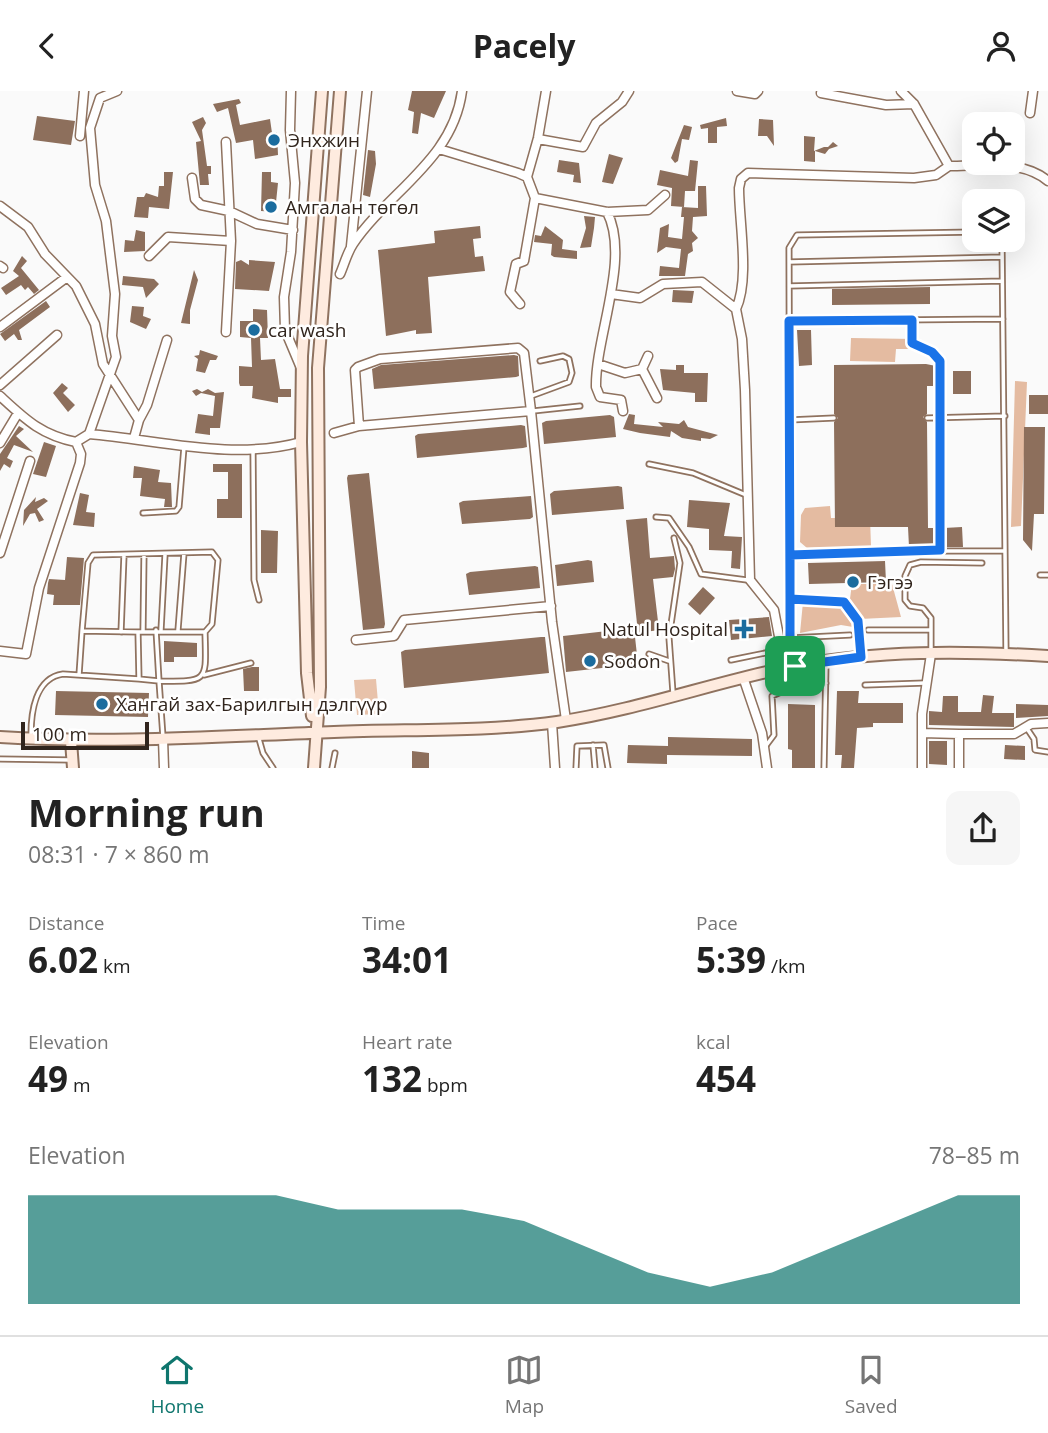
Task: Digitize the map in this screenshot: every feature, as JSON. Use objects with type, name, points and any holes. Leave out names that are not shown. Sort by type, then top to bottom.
[{"type":"main road","points":[[315,732],[307,673],[300,442],[302,371],[322,91]]},
{"type":"main road","points":[[314,768],[320,687],[318,368],[340,91]]},
{"type":"main road","points":[[0,737],[71,741],[259,737],[315,732],[552,723],[673,698],[790,667],[826,661],[931,654],[1006,653],[1048,656]]},
{"type":"main road","points":[[71,741],[72,764]]},
{"type":"street","points":[[80,136],[84,91]]},
{"type":"street","points":[[89,434],[116,358],[112,336],[115,294],[106,221],[94,184],[90,128],[100,98],[117,91]]},
{"type":"street","points":[[291,91],[289,130],[295,183],[293,230],[284,297],[285,330],[302,371]]},
{"type":"street","points":[[340,275],[351,246],[367,91]]},
{"type":"street","points":[[351,246],[439,149],[455,124],[463,91]]},
{"type":"street","points":[[520,304],[510,292],[516,264],[524,261],[535,198],[527,177],[538,139],[546,91]]},
{"type":"street","points":[[538,139],[583,147],[596,123],[622,102],[629,91]]},
{"type":"street","points":[[737,91],[755,94],[758,91]]},
{"type":"street","points":[[901,91],[914,104],[949,166]]},
{"type":"street","points":[[1030,113],[1033,91]]},
{"type":"street","points":[[821,93],[886,105],[914,104]]},
{"type":"street","points":[[226,142],[231,241],[226,332]]},
{"type":"street","points":[[439,149],[527,177]]},
{"type":"street","points":[[790,667],[780,649],[774,610],[750,580],[742,339],[736,309],[742,290],[741,179],[748,173],[914,179],[936,175],[949,166],[1018,167],[1038,172],[1048,181]]},
{"type":"street","points":[[192,178],[197,203],[229,211],[257,224],[293,230]]},
{"type":"street","points":[[535,198],[607,212],[648,209],[665,195]]},
{"type":"street","points":[[0,206],[28,227],[45,254],[82,297],[94,324],[99,353],[110,377],[138,420]]},
{"type":"street","points":[[607,212],[612,222],[614,269],[596,387],[600,397],[621,400],[623,411]]},
{"type":"street","points":[[149,256],[168,237],[231,241]]},
{"type":"street","points":[[0,327],[67,277]]},
{"type":"street","points":[[611,294],[640,298],[663,284],[702,282],[736,309]]},
{"type":"street","points":[[0,385],[57,335]]},
{"type":"street","points":[[134,438],[167,340]]},
{"type":"street","points":[[359,426],[355,370],[380,359],[518,348],[524,353],[566,720]]},
{"type":"street","points":[[642,369],[648,356]]},
{"type":"street","points":[[598,364],[625,373],[642,369]]},
{"type":"street","points":[[642,369],[657,398]]},
{"type":"street","points":[[0,396],[33,427],[50,436],[76,442],[89,434],[267,451],[300,442]]},
{"type":"street","points":[[334,433],[359,426],[531,411]]},
{"type":"street","points":[[0,443],[18,413]]},
{"type":"street","points":[[0,651],[26,654],[41,579],[80,463],[76,442]]},
{"type":"street","points":[[0,553],[30,461]]},
{"type":"street","points":[[356,640],[394,636],[404,620],[551,606]]},
{"type":"street","points":[[922,768],[925,683],[931,654]]},
{"type":"street","points":[[744,680],[765,747],[767,768]]},
{"type":"street","points":[[552,723],[555,768]]},
{"type":"street","points":[[922,733],[1011,734],[1026,727],[1048,723]]},
{"type":"street","points":[[959,734],[959,768]]},
{"type":"street","points":[[163,739],[164,768]]},
{"type":"lane","points":[[790,667],[789,248],[797,235],[962,232]]},
{"type":"lane","points":[[1001,252],[1006,653]]},
{"type":"lane","points":[[789,262],[1002,257]]},
{"type":"lane","points":[[789,286],[1002,281]]},
{"type":"lane","points":[[789,321],[1003,319]]},
{"type":"lane","points":[[912,320],[912,343],[932,352],[940,361],[940,550]]},
{"type":"lane","points":[[529,396],[569,382],[572,373],[569,359],[563,356],[540,361]]},
{"type":"lane","points":[[531,411],[580,406]]},
{"type":"lane","points":[[927,418],[1005,416]]},
{"type":"lane","points":[[789,420],[834,418]]},
{"type":"lane","points":[[143,513],[176,511],[179,507],[184,445]]},
{"type":"lane","points":[[253,450],[254,580],[259,600]]},
{"type":"lane","points":[[649,464],[693,473],[748,496]]},
{"type":"lane","points":[[656,517],[669,519],[689,547],[701,574],[750,580]]},
{"type":"lane","points":[[673,698],[669,638],[680,563],[674,538]]},
{"type":"lane","points":[[790,555],[940,550],[1004,551]]},
{"type":"lane","points":[[79,675],[89,559],[93,555],[212,552],[217,556],[212,624],[205,632],[204,675]]},
{"type":"lane","points":[[178,629],[184,553]]},
{"type":"lane","points":[[139,679],[144,554]]},
{"type":"lane","points":[[163,739],[159,630],[165,554]]},
{"type":"lane","points":[[121,632],[124,555]]},
{"type":"lane","points":[[931,654],[928,613],[910,606],[905,600],[905,576],[910,565],[921,562],[982,563]]},
{"type":"lane","points":[[1040,575],[1048,575]]},
{"type":"lane","points":[[790,599],[844,602],[858,621],[861,657]]},
{"type":"lane","points":[[82,631],[178,629],[205,632]]},
{"type":"lane","points":[[867,630],[930,630]]},
{"type":"lane","points":[[790,638],[850,635]]},
{"type":"lane","points":[[731,660],[780,649]]},
{"type":"lane","points":[[649,655],[669,661]]},
{"type":"lane","points":[[824,768],[826,661]]},
{"type":"lane","points":[[30,739],[31,711],[35,698],[57,675],[194,682],[204,675],[251,663]]},
{"type":"lane","points":[[865,685],[925,683]]},
{"type":"lane","points":[[765,747],[774,735],[772,696],[795,686],[826,684]]},
{"type":"lane","points":[[1026,727],[1034,739],[1035,750],[1048,752]]},
{"type":"lane","points":[[259,737],[263,753],[273,768]]},
{"type":"lane","points":[[576,768],[577,746],[593,745],[606,747],[608,768]]},
{"type":"lane","points":[[593,745],[595,768]]},
{"type":"lane","points":[[332,768],[335,753]]},
{"type":"lane","points":[[0,759],[72,764]]},
{"type":"shaded area","points":[[851,338],[914,339],[913,349],[896,349],[895,362],[850,361]]},
{"type":"shaded area","points":[[1015,381],[1027,382],[1021,526],[1011,527]]},
{"type":"shaded area","points":[[830,506],[831,518],[870,518],[871,546],[807,548],[800,542],[801,515],[805,508]]},
{"type":"shaded area","points":[[852,584],[892,584],[901,617],[860,619],[849,606]]},
{"type":"shaded area","points":[[837,600],[853,619],[853,627],[841,625],[800,633],[803,602]]},
{"type":"shaded area","points":[[376,679],[379,714],[357,715],[354,680]]},
{"type":"building","points":[[412,91],[446,91],[434,118],[421,113],[418,134],[412,133],[414,112],[408,110]]},
{"type":"building","points":[[239,99],[241,103],[236,105],[240,125],[270,119],[272,133],[277,132],[278,155],[255,159],[253,140],[236,143],[228,108],[217,112],[213,104]]},
{"type":"building","points":[[37,116],[75,121],[71,145],[33,140]]},
{"type":"building","points":[[203,117],[206,123],[202,130],[207,166],[211,166],[211,174],[208,174],[209,185],[200,185],[196,142],[201,141],[192,122]]},
{"type":"building","points":[[726,118],[727,126],[717,127],[717,143],[708,143],[708,128],[701,129],[700,125]]},
{"type":"building","points":[[759,119],[773,120],[774,146],[767,136],[758,136]]},
{"type":"building","points":[[684,125],[692,127],[689,140],[682,139],[678,161],[675,163],[671,158]]},
{"type":"building","points":[[804,136],[815,137],[814,151],[828,147],[833,142],[838,146],[829,149],[825,154],[815,151],[815,162],[804,161]]},
{"type":"building","points":[[368,150],[375,151],[376,164],[370,197],[363,195]]},
{"type":"building","points":[[609,154],[623,158],[613,184],[602,182]]},
{"type":"building","points":[[559,160],[579,163],[581,183],[573,182],[574,175],[557,172]]},
{"type":"building","points":[[690,160],[698,161],[695,191],[685,191],[684,207],[671,206],[672,188],[657,185],[660,170],[688,176]]},
{"type":"building","points":[[164,172],[173,172],[169,209],[149,207],[148,218],[134,217],[137,197],[144,197],[146,193],[158,197],[159,186],[164,186]]},
{"type":"building","points":[[262,172],[271,172],[271,182],[278,183],[275,212],[261,211]]},
{"type":"building","points":[[698,186],[706,186],[707,216],[693,217],[692,231],[698,238],[692,243],[693,251],[688,254],[685,276],[659,276],[660,266],[679,268],[681,249],[666,247],[657,253],[660,228],[669,224],[668,237],[682,239],[682,207],[698,208]]},
{"type":"building","points":[[584,216],[595,217],[594,228],[591,247],[580,248],[586,228]]},
{"type":"building","points":[[480,226],[481,238],[473,239],[475,257],[483,256],[485,271],[428,277],[432,333],[416,334],[416,330],[386,336],[378,250],[435,243],[434,231]]},
{"type":"building","points":[[545,226],[563,240],[562,249],[577,251],[577,259],[554,257],[551,255],[552,244],[534,242],[535,235],[541,236]]},
{"type":"building","points":[[136,230],[145,232],[145,251],[124,252],[125,240],[134,241]]},
{"type":"building","points":[[22,256],[27,261],[21,268],[39,290],[34,294],[28,287],[25,290],[21,285],[6,295],[1,288],[19,276],[13,271]]},
{"type":"building","points":[[241,260],[249,265],[249,260],[275,262],[269,291],[235,289],[236,262]]},
{"type":"building","points":[[194,270],[198,280],[190,310],[190,324],[181,323]]},
{"type":"building","points":[[123,276],[154,279],[159,284],[146,298],[143,287],[122,285]]},
{"type":"building","points":[[930,287],[930,304],[832,305],[832,289]]},
{"type":"building","points":[[673,290],[694,291],[692,303],[672,302]]},
{"type":"building","points":[[46,301],[50,307],[19,330],[22,340],[18,340],[14,334],[5,341],[0,334]]},
{"type":"building","points":[[132,306],[144,307],[143,316],[151,319],[146,329],[130,322]]},
{"type":"building","points":[[253,309],[267,310],[268,338],[260,338],[261,360],[275,359],[280,389],[291,389],[291,397],[278,397],[278,403],[252,398],[253,386],[240,386],[239,383],[239,366],[252,367],[251,338],[240,337],[240,321],[253,321]]},
{"type":"building","points":[[797,330],[811,330],[812,365],[799,366]]},
{"type":"building","points":[[200,350],[218,356],[216,360],[210,360],[205,373],[196,371],[198,359],[194,356],[199,355]]},
{"type":"building","points":[[518,356],[519,376],[516,377],[374,389],[372,369],[381,365]]},
{"type":"building","points":[[676,365],[684,365],[684,373],[708,373],[707,402],[695,402],[695,393],[663,390],[660,369],[676,370]]},
{"type":"building","points":[[834,365],[936,366],[936,386],[927,386],[927,414],[923,417],[927,422],[928,528],[936,528],[936,547],[909,547],[908,527],[835,527],[834,422],[838,418],[834,414]]},
{"type":"building","points":[[953,371],[971,371],[971,394],[953,394]]},
{"type":"building","points":[[62,383],[68,388],[63,393],[75,405],[68,412],[53,393]]},
{"type":"building","points":[[197,389],[202,392],[208,389],[215,393],[224,392],[220,428],[210,428],[210,435],[195,433],[198,414],[213,416],[215,396],[201,393],[196,396],[192,391]]},
{"type":"building","points":[[1029,395],[1048,395],[1048,414],[1029,414]]},
{"type":"building","points":[[629,414],[635,415],[634,424],[663,427],[658,422],[679,424],[684,420],[688,427],[718,435],[710,439],[701,438],[701,441],[682,438],[671,431],[670,437],[623,429]]},
{"type":"building","points":[[610,415],[614,417],[616,437],[544,444],[542,423],[546,421]]},
{"type":"building","points":[[19,426],[24,429],[16,436],[33,452],[14,445],[7,458],[13,461],[10,468],[4,464],[0,471],[0,454]]},
{"type":"building","points":[[525,426],[527,447],[417,458],[415,436],[418,434]]},
{"type":"building","points":[[1024,427],[1045,427],[1044,514],[1034,514],[1032,551],[1023,540]]},
{"type":"building","points":[[44,442],[56,446],[46,477],[33,474]]},
{"type":"building","points":[[213,464],[242,464],[242,518],[217,518],[217,499],[228,499],[228,472],[213,472]]},
{"type":"building","points":[[134,466],[160,470],[158,482],[171,483],[172,507],[164,507],[165,499],[140,496],[142,478],[133,478]]},
{"type":"building","points":[[369,473],[385,624],[384,628],[363,630],[347,478],[348,475]]},
{"type":"building","points":[[622,487],[624,509],[552,515],[550,494],[554,491]]},
{"type":"building","points":[[80,493],[89,495],[86,512],[95,513],[94,527],[73,525]]},
{"type":"building","points":[[531,496],[533,517],[530,519],[462,524],[459,503],[463,501]]},
{"type":"building","points":[[36,497],[35,502],[44,498],[48,501],[37,509],[44,520],[39,522],[35,513],[30,514],[23,526],[24,510]]},
{"type":"building","points":[[689,500],[730,503],[724,536],[742,537],[740,569],[731,568],[732,551],[709,550],[709,529],[687,527]]},
{"type":"building","points":[[647,518],[650,558],[674,556],[675,569],[673,577],[653,579],[659,630],[638,633],[626,520]]},
{"type":"building","points":[[962,527],[963,547],[944,547],[944,528]]},
{"type":"building","points":[[261,530],[278,531],[277,573],[261,573]]},
{"type":"building","points":[[67,557],[84,558],[80,605],[53,605],[54,595],[47,594],[49,579],[65,580]]},
{"type":"building","points":[[592,561],[594,582],[557,586],[555,565]]},
{"type":"building","points":[[885,561],[886,582],[809,584],[808,563]]},
{"type":"building","points":[[538,567],[540,588],[469,595],[466,574],[470,572]]},
{"type":"building","points":[[703,587],[715,598],[700,615],[688,604]]},
{"type":"building","points":[[769,617],[772,636],[731,640],[729,620]]},
{"type":"building","points":[[634,628],[638,664],[566,672],[563,636]]},
{"type":"building","points":[[545,637],[549,673],[404,688],[401,652],[405,650]]},
{"type":"building","points":[[164,641],[197,643],[197,657],[174,657],[174,662],[164,662]]},
{"type":"building","points":[[259,667],[259,691],[244,691],[243,669]]},
{"type":"building","name":"Хангай зах-Барилгын дэлгүүр","points":[[56,691],[149,693],[148,717],[55,715]]},
{"type":"building","points":[[837,691],[859,691],[858,703],[903,703],[903,723],[873,723],[873,727],[857,728],[854,768],[841,768],[842,755],[835,755]]},
{"type":"building","points":[[983,695],[994,696],[992,713],[1014,713],[1014,727],[929,725],[929,711],[942,712],[943,696],[958,696],[958,712],[981,712]]},
{"type":"building","points":[[788,704],[815,705],[815,768],[792,768],[792,750],[788,749]]},
{"type":"building","points":[[1016,704],[1048,705],[1048,716],[1016,718]]},
{"type":"building","points":[[668,737],[752,739],[752,756],[667,755],[667,764],[627,763],[628,745],[668,746]]},
{"type":"building","points":[[929,741],[947,741],[947,765],[929,764]]},
{"type":"building","points":[[1005,745],[1025,746],[1025,760],[1004,759]]},
{"type":"building","points":[[412,751],[429,753],[429,768],[412,768]]},
{"type":"place","name":"Энхжин","points":[[274,140]]},
{"type":"place","name":"Амгалан төгөл","points":[[271,207]]},
{"type":"place","name":"car wash","points":[[254,330]]},
{"type":"place","name":"Гэгээ","points":[[853,582]]},
{"type":"place","name":"Natul Hospital","points":[[744,629]]},
{"type":"place","name":"Sodon","points":[[590,661]]},
{"type":"place","name":"Хангай зах-Барилгын дэлгүүр","points":[[102,704]]},
{"type":"route","points":[[795,666],[790,638],[790,555],[940,550],[940,361],[932,352],[912,343],[912,320],[789,321],[790,555],[790,599],[842,601],[844,602],[858,621],[861,657],[795,666]]}]
